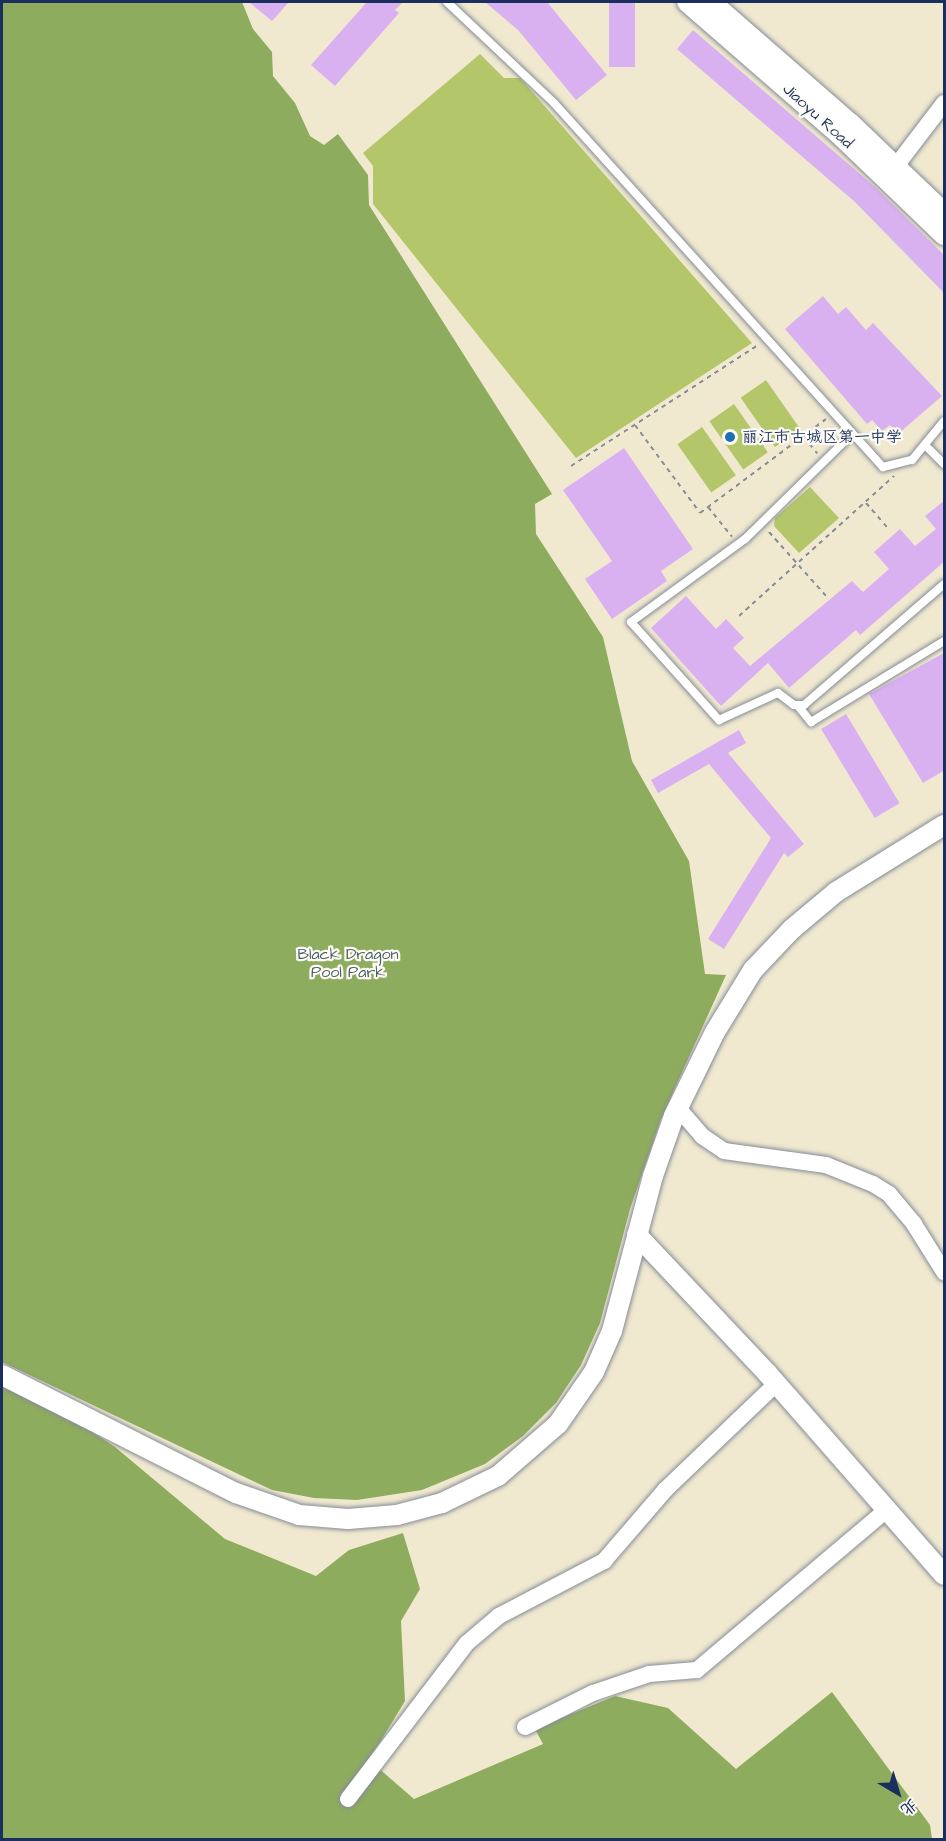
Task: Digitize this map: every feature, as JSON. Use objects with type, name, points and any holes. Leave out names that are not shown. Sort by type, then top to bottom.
[{"type":"street","name":"Jiaoyu Road","points":[[687,2],[841,136],[945,235]]},
{"type":"street","name":"Jiaoyu Road","points":[[711,2],[896,166],[945,213]]},
{"type":"street","points":[[896,166],[945,103]]},
{"type":"street","points":[[2,1375],[276,1509],[340,1519],[397,1515],[442,1503],[480,1487],[516,1464],[558,1425],[583,1391],[604,1352],[678,1108],[733,1000],[772,948],[836,891],[945,825]]},
{"type":"street","points":[[678,1108],[702,1136],[724,1151],[826,1165],[873,1184],[889,1194],[914,1224],[945,1272]]},
{"type":"street","points":[[638,1235],[776,1384],[885,1511],[944,1573]]},
{"type":"street","points":[[348,1799],[467,1643],[499,1616],[604,1561],[665,1490],[776,1384]]},
{"type":"street","points":[[525,1727],[593,1693],[649,1674],[697,1670],[885,1511]]},
{"type":"lane","points":[[447,2],[554,103],[883,467],[899,466],[912,460],[945,421]]},
{"type":"lane","points":[[852,434],[761,524],[631,621],[719,720],[778,693],[798,706],[811,722],[945,641]]},
{"type":"lane","points":[[925,446],[945,464]]},
{"type":"lane","points":[[798,706],[882,640],[945,584]]},
{"type":"path","points":[[571,466],[766,340]]},
{"type":"path","points":[[635,425],[700,513],[833,413]]},
{"type":"path","points":[[804,437],[824,463]]},
{"type":"path","points":[[739,616],[893,479],[899,466]]},
{"type":"path","points":[[866,503],[888,528]]},
{"type":"path","points":[[708,507],[737,544]]},
{"type":"path","points":[[761,524],[827,597]]},
{"type":"green space","name":"Black Dragon Pool Park","points":[[2,2],[242,2],[253,29],[272,52],[273,76],[295,103],[310,136],[324,145],[338,134],[368,175],[369,205],[552,494],[535,504],[536,534],[603,637],[632,761],[689,861],[705,974],[726,975],[661,1119],[630,1209],[600,1323],[581,1365],[556,1403],[523,1436],[485,1464],[422,1490],[357,1500],[314,1498],[272,1490],[2,1362]]},
{"type":"green space","points":[[480,54],[504,78],[520,78],[752,343],[576,458],[373,204],[373,166],[363,153]]},
{"type":"green space","points":[[766,380],[800,429],[775,447],[741,398]]},
{"type":"green space","points":[[734,404],[768,452],[743,470],[709,421]]},
{"type":"green space","points":[[702,427],[736,475],[711,493],[677,444]]},
{"type":"green space","points":[[810,487],[839,518],[799,553],[774,526],[775,518]]},
{"type":"green space","points":[[2,1386],[88,1429],[115,1447],[225,1539],[316,1576],[349,1550],[403,1533],[420,1589],[401,1621],[405,1701],[369,1760],[414,1799],[543,1744],[535,1729],[615,1696],[668,1708],[736,1769],[832,1692],[930,1825],[932,1839],[2,1839]]},
{"type":"building","points":[[249,2],[289,2],[272,21]]},
{"type":"building","points":[[367,2],[403,2],[395,10],[399,13],[335,86],[311,65]]},
{"type":"building","points":[[485,2],[547,2],[607,75],[576,100],[518,30]]},
{"type":"building","points":[[609,2],[635,2],[635,67],[609,67]]},
{"type":"building","points":[[693,30],[875,187],[945,256],[945,294],[855,202],[677,49]]},
{"type":"building","points":[[823,296],[838,314],[846,307],[866,330],[873,323],[942,396],[898,434],[890,425],[882,431],[872,420],[867,424],[785,329]]},
{"type":"building","points":[[624,448],[693,549],[661,571],[667,581],[612,619],[585,579],[612,561],[563,490]]},
{"type":"building","points":[[945,500],[945,561],[860,635],[856,630],[789,688],[768,663],[721,706],[651,628],[686,596],[716,629],[726,619],[744,638],[733,648],[750,666],[852,581],[863,592],[889,569],[874,552],[900,529],[915,546],[936,529],[925,516]]},
{"type":"building","points":[[944,653],[945,770],[923,783],[869,694]]},
{"type":"building","points":[[846,714],[900,803],[875,818],[821,729]]},
{"type":"building","points":[[739,730],[746,743],[728,753],[804,844],[788,857],[784,853],[724,949],[708,939],[771,838],[709,764],[658,793],[651,780]]},
{"type":"place","name":"丽江市古城区第一中学","points":[[730,437]]}]
